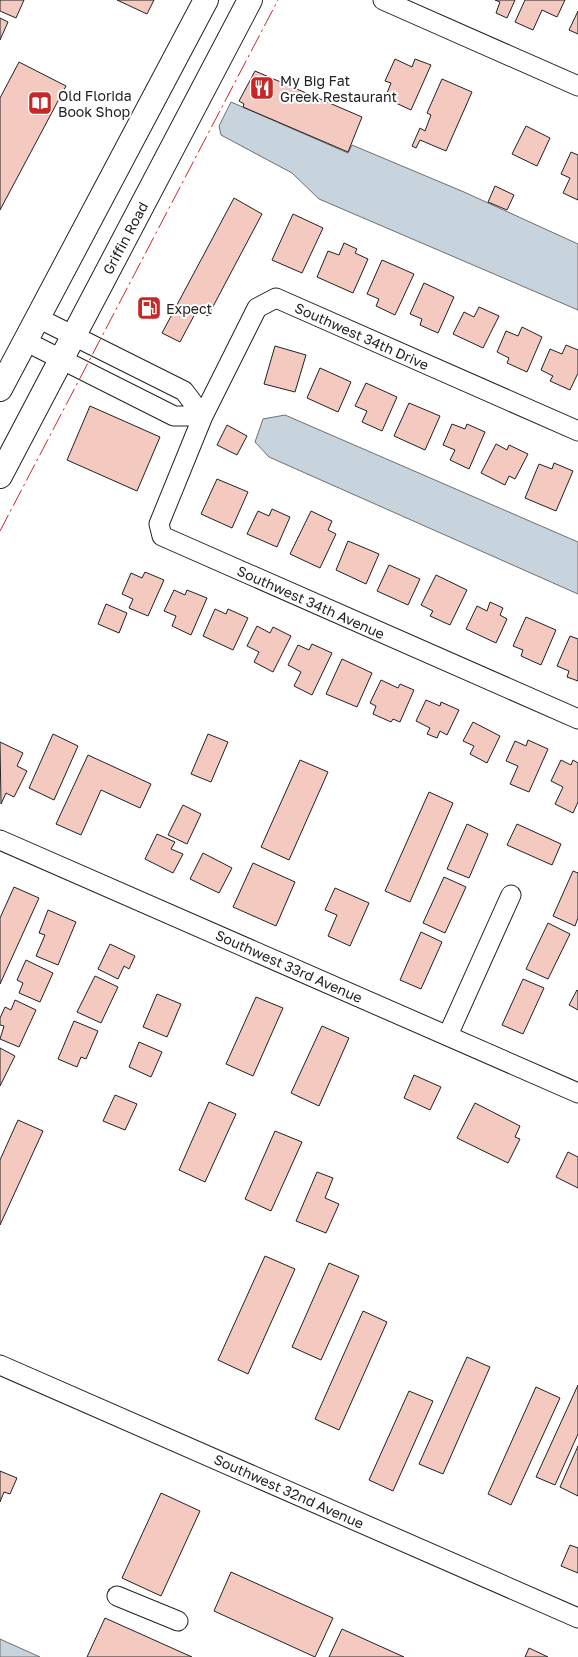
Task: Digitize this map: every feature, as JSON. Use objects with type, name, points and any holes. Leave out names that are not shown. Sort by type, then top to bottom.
[{"type":"main road","points":[[0,389],[206,0]]},
{"type":"main road","name":"Griffin Road","points":[[0,476],[250,0]]},
{"type":"street","points":[[383,0],[578,86]]},
{"type":"street","name":"Southwest 34th Drive","points":[[203,416],[257,308],[276,298],[578,431]]},
{"type":"street","points":[[38,318],[184,391],[203,416]]},
{"type":"street","points":[[26,341],[174,416],[203,416]]},
{"type":"street","name":"Southwest 34th Avenue","points":[[203,416],[160,524],[162,536],[578,719]]},
{"type":"street","name":"Southwest 33rd Avenue","points":[[0,840],[578,1093]]},
{"type":"street","points":[[448,1035],[511,895]]},
{"type":"street","name":"Southwest 32nd Avenue","points":[[0,1365],[578,1618]]},
{"type":"street","points":[[117,1596],[178,1621]]},
{"type":"shaded area","points":[[231,102],[348,153],[352,145],[464,192],[578,244],[578,310],[319,199],[292,173],[221,135],[219,126]]},
{"type":"shaded area","points":[[285,415],[578,542],[578,594],[269,457],[255,442],[263,419]]},
{"type":"shaded area","points":[[0,1639],[40,1657],[0,1657]]},
{"type":"building","points":[[0,0],[24,0],[16,18],[0,11]]},
{"type":"building","points":[[117,0],[154,0],[147,14]]},
{"type":"building","points":[[495,0],[515,0],[507,18],[496,13],[500,2]]},
{"type":"building","points":[[525,0],[565,0],[557,17],[542,10],[533,30],[515,22]]},
{"type":"building","points":[[578,11],[578,34],[569,30]]},
{"type":"building","points":[[0,18],[8,22],[0,40]]},
{"type":"building","points":[[395,59],[412,67],[415,59],[431,65],[411,110],[385,98],[391,83],[385,81]]},
{"type":"building","points":[[19,62],[66,86],[0,210],[0,98]]},
{"type":"building","points":[[255,71],[362,117],[348,152],[243,107],[244,104],[239,101]]},
{"type":"building","points":[[442,79],[472,92],[446,151],[420,140],[416,148],[412,146],[420,128],[425,131],[431,115],[427,113]]},
{"type":"building","points":[[526,126],[550,138],[537,166],[512,154]]},
{"type":"building","points":[[571,152],[578,155],[578,200],[563,193],[570,178],[561,174]]},
{"type":"building","points":[[495,186],[514,195],[507,210],[488,202]]},
{"type":"building","points":[[234,198],[262,214],[208,316],[197,310],[180,342],[162,333]]},
{"type":"building","points":[[293,214],[323,228],[302,273],[272,260]]},
{"type":"building","points":[[344,243],[357,249],[355,253],[368,259],[353,293],[317,277],[328,251],[339,255]]},
{"type":"building","points":[[382,260],[414,274],[395,315],[376,306],[379,299],[367,294]]},
{"type":"building","points":[[424,283],[454,297],[438,333],[420,325],[422,319],[410,314]]},
{"type":"building","points":[[479,307],[499,316],[483,348],[453,334],[464,312],[474,317]]},
{"type":"building","points":[[522,327],[542,337],[527,372],[507,363],[509,358],[497,352],[506,331],[518,336]]},
{"type":"building","points":[[566,345],[578,350],[578,373],[570,390],[550,381],[553,376],[541,370],[550,349],[562,354]]},
{"type":"building","points":[[275,346],[306,355],[295,392],[264,384]]},
{"type":"building","points":[[320,368],[351,382],[338,412],[307,398]]},
{"type":"building","points":[[366,383],[397,397],[382,431],[362,422],[367,411],[355,406]]},
{"type":"building","points":[[409,403],[440,416],[425,450],[394,436]]},
{"type":"building","points":[[90,406],[160,437],[137,491],[67,460]]},
{"type":"building","points":[[452,424],[465,429],[467,424],[485,432],[469,469],[450,460],[455,450],[443,445]]},
{"type":"building","points":[[227,425],[247,436],[237,455],[217,445]]},
{"type":"building","points":[[496,444],[507,450],[509,445],[528,454],[515,479],[509,476],[505,485],[481,473]]},
{"type":"building","points":[[554,463],[573,471],[556,511],[525,498],[539,464],[552,469]]},
{"type":"building","points":[[217,479],[248,492],[232,528],[201,514]]},
{"type":"building","points":[[272,509],[290,517],[277,547],[247,534],[258,511],[269,516]]},
{"type":"building","points":[[311,511],[332,521],[328,530],[336,534],[320,568],[290,554]]},
{"type":"building","points":[[348,541],[379,554],[366,584],[336,570]]},
{"type":"building","points":[[389,565],[420,579],[408,605],[377,591]]},
{"type":"building","points":[[145,572],[164,580],[148,616],[129,608],[133,599],[122,594],[131,573],[142,578]]},
{"type":"building","points":[[436,575],[467,590],[450,625],[430,616],[433,611],[421,605]]},
{"type":"building","points":[[174,590],[185,595],[187,590],[207,598],[191,635],[172,626],[176,616],[164,611]]},
{"type":"building","points":[[490,602],[503,608],[500,615],[507,619],[496,643],[466,629],[477,606],[487,611]]},
{"type":"building","points":[[106,604],[127,613],[119,633],[98,624]]},
{"type":"building","points":[[215,609],[226,614],[228,609],[248,618],[233,650],[203,636]]},
{"type":"building","points":[[526,617],[556,630],[541,665],[521,656],[523,650],[513,646]]},
{"type":"building","points":[[257,626],[270,633],[273,627],[291,636],[273,672],[254,662],[259,652],[247,646]]},
{"type":"building","points":[[570,636],[578,639],[578,681],[567,677],[569,671],[557,666]]},
{"type":"building","points":[[312,644],[332,653],[312,695],[294,686],[301,672],[288,665],[298,645],[309,650]]},
{"type":"building","points":[[342,659],[372,673],[357,707],[326,694]]},
{"type":"building","points":[[381,680],[398,688],[400,684],[414,690],[400,722],[393,719],[391,722],[373,714],[376,706],[370,703]]},
{"type":"building","points":[[426,700],[440,706],[441,702],[459,710],[447,735],[440,731],[437,738],[427,734],[430,728],[416,721]]},
{"type":"building","points":[[473,722],[500,736],[487,763],[470,754],[474,746],[463,741]]},
{"type":"building","points":[[53,734],[78,746],[54,800],[29,788]]},
{"type":"building","points":[[208,734],[228,742],[211,782],[191,774]]},
{"type":"building","points":[[528,740],[548,749],[529,792],[510,784],[518,766],[506,761],[515,741],[526,746]]},
{"type":"building","points":[[0,742],[23,753],[17,766],[27,771],[14,797],[6,793],[1,804]]},
{"type":"building","points":[[88,755],[151,784],[140,808],[101,790],[81,835],[56,824]]},
{"type":"building","points":[[300,760],[328,772],[289,860],[261,847]]},
{"type":"building","points":[[561,760],[571,765],[573,760],[578,763],[578,802],[573,813],[555,804],[563,787],[551,781]]},
{"type":"building","points":[[429,792],[453,803],[410,902],[385,891]]},
{"type":"building","points":[[183,805],[201,814],[187,844],[168,835]]},
{"type":"building","points":[[467,824],[488,834],[469,878],[447,869]]},
{"type":"building","points":[[517,824],[561,844],[552,865],[507,845]]},
{"type":"building","points":[[157,834],[175,842],[171,849],[183,854],[173,873],[145,859]]},
{"type":"building","points":[[203,853],[232,868],[219,893],[190,879]]},
{"type":"building","points":[[253,863],[295,882],[276,926],[233,907]]},
{"type":"building","points":[[573,871],[578,873],[578,918],[575,926],[553,916]]},
{"type":"building","points":[[444,877],[466,887],[445,933],[423,923]]},
{"type":"building","points":[[14,887],[39,898],[0,984],[0,918]]},
{"type":"building","points":[[335,888],[369,903],[350,946],[328,936],[337,915],[325,910]]},
{"type":"building","points":[[48,910],[76,922],[58,965],[36,956],[45,935],[39,933]]},
{"type":"building","points":[[548,923],[570,934],[548,979],[526,969]]},
{"type":"building","points":[[421,932],[442,942],[421,989],[400,980]]},
{"type":"building","points":[[110,944],[135,956],[129,969],[124,966],[118,979],[98,969]]},
{"type":"building","points":[[26,960],[53,973],[40,1002],[19,993],[23,983],[17,980]]},
{"type":"building","points":[[95,976],[118,987],[101,1023],[77,1012]]},
{"type":"building","points":[[523,979],[544,988],[523,1034],[502,1025]]},
{"type":"building","points":[[578,991],[578,1010],[569,1005]]},
{"type":"building","points":[[157,994],[181,1004],[167,1037],[143,1027]]},
{"type":"building","points":[[256,997],[283,1008],[253,1076],[226,1064]]},
{"type":"building","points":[[15,1000],[36,1010],[19,1047],[0,1039],[4,1026],[0,1025],[0,1018],[5,1007],[11,1010]]},
{"type":"building","points":[[74,1021],[98,1031],[86,1059],[81,1057],[77,1067],[58,1059]]},
{"type":"building","points":[[322,1026],[349,1038],[319,1106],[291,1093]]},
{"type":"building","points":[[139,1042],[162,1052],[151,1077],[129,1067]]},
{"type":"building","points":[[0,1048],[15,1056],[0,1086]]},
{"type":"building","points":[[414,1075],[441,1087],[430,1110],[404,1098]]},
{"type":"building","points":[[115,1095],[137,1104],[125,1130],[103,1121]]},
{"type":"building","points":[[209,1102],[236,1114],[205,1182],[179,1170]]},
{"type":"building","points":[[475,1103],[520,1126],[515,1137],[520,1139],[508,1163],[457,1138]]},
{"type":"building","points":[[18,1120],[43,1131],[0,1225],[0,1160]]},
{"type":"building","points":[[275,1131],[302,1142],[271,1211],[245,1199]]},
{"type":"building","points":[[568,1152],[578,1157],[578,1188],[556,1177]]},
{"type":"building","points":[[317,1172],[333,1178],[325,1198],[339,1204],[326,1233],[296,1221]]},
{"type":"building","points":[[265,1256],[295,1269],[248,1374],[218,1360]]},
{"type":"building","points":[[329,1263],[359,1276],[321,1360],[292,1347]]},
{"type":"building","points":[[363,1311],[387,1322],[339,1430],[315,1419]]},
{"type":"building","points":[[467,1357],[490,1367],[443,1474],[419,1464]]},
{"type":"building","points":[[578,1385],[578,1434],[555,1485],[536,1477]]},
{"type":"building","points":[[536,1387],[560,1398],[511,1505],[488,1494]]},
{"type":"building","points":[[409,1391],[433,1401],[393,1491],[369,1480]]},
{"type":"building","points":[[578,1446],[578,1496],[560,1487]]},
{"type":"building","points":[[0,1471],[17,1478],[10,1494],[4,1492],[0,1502]]},
{"type":"building","points":[[161,1493],[200,1511],[161,1596],[122,1578]]},
{"type":"building","points":[[570,1545],[578,1548],[578,1573],[561,1566]]},
{"type":"building","points":[[231,1572],[333,1618],[315,1657],[214,1611]]},
{"type":"building","points":[[105,1618],[192,1657],[87,1657]]},
{"type":"building","points":[[342,1629],[404,1657],[329,1657]]},
{"type":"building","points":[[529,1648],[548,1657],[525,1657]]},
{"type":"power","points":[[0,531],[278,0]]},
{"type":"place","name":"My Big Fat Greek Restaurant","points":[[262,88]]},
{"type":"place","name":"Old Florida Book Shop","points":[[40,103]]},
{"type":"place","name":"Expect","points":[[149,308]]}]
